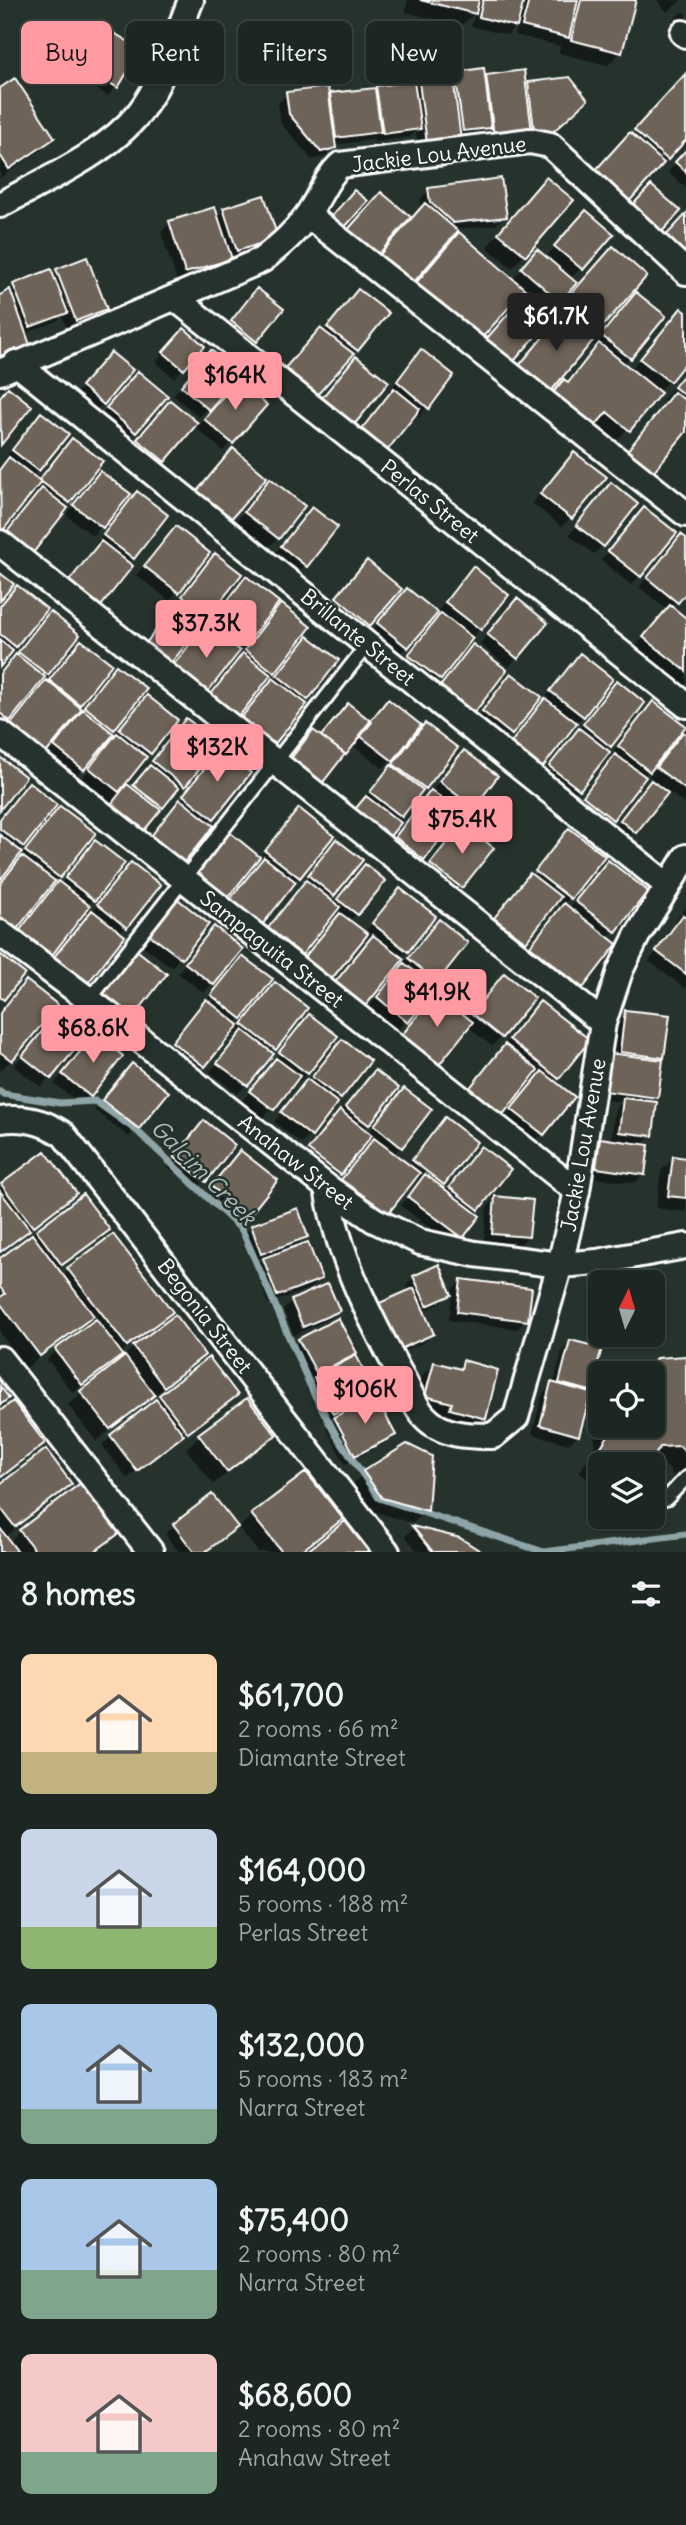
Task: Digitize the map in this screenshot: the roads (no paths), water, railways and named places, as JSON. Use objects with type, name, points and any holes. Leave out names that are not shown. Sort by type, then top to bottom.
[{"type":"street","points":[[0,205],[102,147],[139,113],[157,81],[191,0]]},
{"type":"street","name":"Jackie Lou Avenue","points":[[8,367],[262,260],[291,237],[308,215],[332,173],[340,165],[530,141],[550,145],[686,272]]},
{"type":"street","points":[[308,215],[686,514]]},
{"type":"street","name":"Perlas Street","points":[[175,298],[686,705]]},
{"type":"street","name":"Brillante Street","points":[[8,367],[368,644],[667,885]]},
{"type":"street","points":[[0,543],[603,1023]]},
{"type":"street","name":"Sampaguita Street","points":[[0,733],[577,1191]]},
{"type":"street","name":"Jackie Lou Avenue","points":[[327,1187],[331,1215],[344,1255],[383,1342],[424,1416],[452,1435],[493,1436],[516,1417],[561,1265],[577,1191],[603,1023],[620,971],[636,936],[686,858]]},
{"type":"street","name":"Anahaw Street","points":[[0,933],[327,1187],[374,1220],[420,1242],[475,1254],[561,1265],[644,1255],[686,1246]]},
{"type":"street","name":"Begonia Street","points":[[0,1120],[20,1118],[45,1122],[63,1134],[387,1552]]},
{"type":"street","points":[[0,1359],[145,1550]]},
{"type":"lane","points":[[89,1000],[368,644]]},
{"type":"lane","points":[[666,1499],[686,1478]]},
{"type":"waterway","name":"Galcim Creek","points":[[0,1091],[4,1094],[60,1103],[95,1101],[137,1131],[242,1230],[314,1394],[336,1435],[379,1498],[544,1552],[686,1534]]}]
